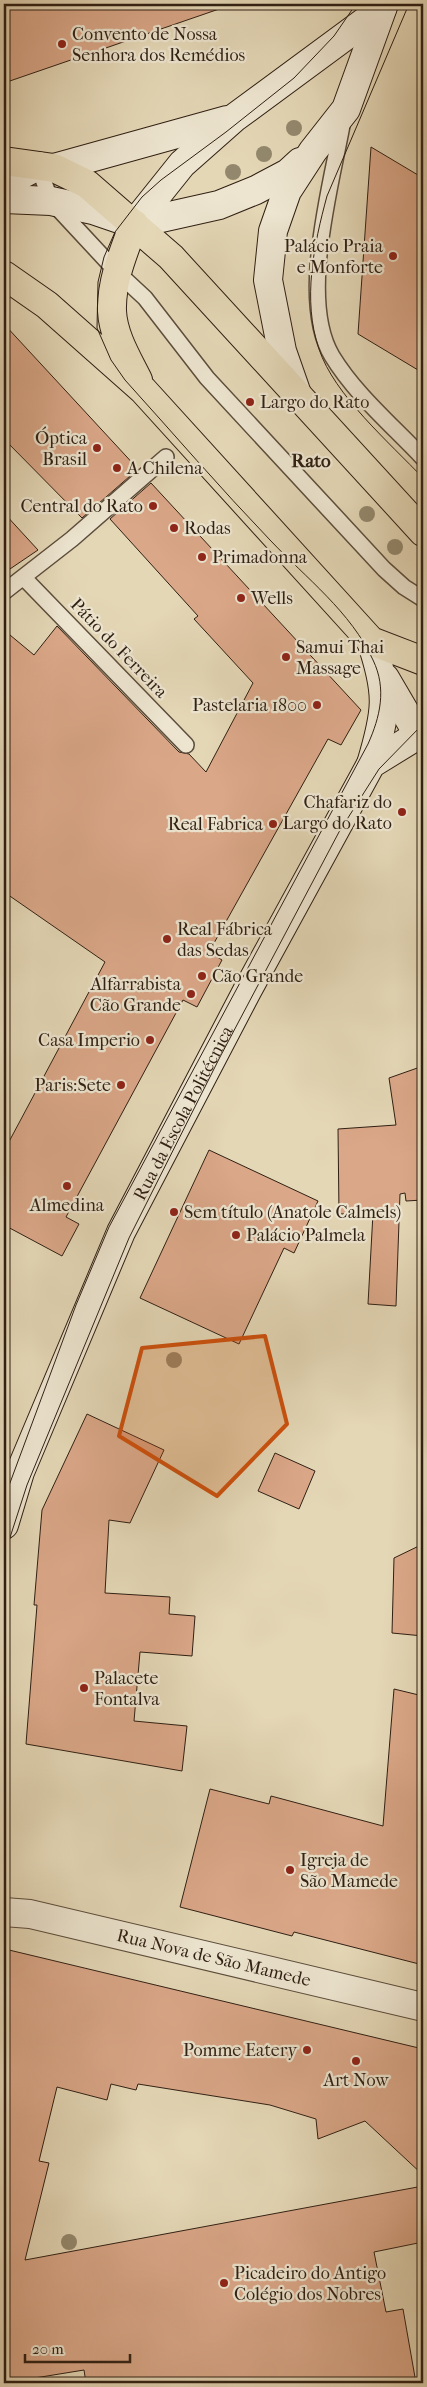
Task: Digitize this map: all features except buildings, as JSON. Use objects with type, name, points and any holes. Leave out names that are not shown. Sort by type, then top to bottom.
[{"type":"main road","points":[[297,394],[282,351],[268,280],[273,231],[288,191],[313,151],[346,109],[383,6]]},
{"type":"main road","points":[[143,390],[120,342],[112,311],[117,272],[134,224],[182,164],[234,118],[383,6]]},
{"type":"main road","points":[[4,184],[46,167],[234,118]]},
{"type":"main road","points":[[4,199],[51,201],[93,210],[134,224],[219,205],[288,173],[313,151]]},
{"type":"main road","points":[[4,161],[46,167],[87,184],[134,224],[171,257],[423,532]]},
{"type":"main road","points":[[4,275],[47,305],[143,390],[371,641],[381,670],[422,738],[371,764]]},
{"type":"main road","points":[[371,641],[423,661]]},
{"type":"main road","name":"Rua da Escola Politécnica","points":[[4,1525],[20,1472],[120,1232],[247,991],[371,764],[384,718],[384,690],[381,670]]},
{"type":"main road","name":"Rua Nova de São Mamede","points":[[4,1912],[30,1914],[423,2008]]},
{"type":"lane","points":[[346,109],[321,238],[316,286],[317,312],[322,335],[341,368],[423,458]]},
{"type":"lane","points":[[46,167],[51,201],[117,272],[145,298],[207,378],[384,569],[404,587],[423,599]]},
{"type":"lane","points":[[4,592],[24,578],[166,457]]},
{"type":"lane","name":"Pátio do Ferreira","points":[[24,578],[186,744]]},
{"type":"highlighted area","points":[[265,1336],[287,1424],[217,1496],[119,1436],[142,1348]]},
{"type":"tram line","points":[[4,1499],[76,1305],[109,1227],[368,744],[379,713],[381,692],[373,660],[353,626],[327,596],[270,540],[215,480],[125,380],[111,360],[97,328],[98,282],[104,257],[115,232],[142,197],[161,180],[294,78],[334,36],[356,4]]},
{"type":"tram line","points":[[409,4],[327,196],[314,253],[311,311],[319,349],[326,366],[337,384],[364,418],[423,478]]},
{"type":"tram line","points":[[4,1556],[27,1485],[129,1238],[220,1057],[339,832],[379,769],[423,724]]},
{"type":"place","name":"Convento de Nossa Senhora dos Remédios","points":[[62,44]]},
{"type":"place","name":"Palácio Praia e Monforte","points":[[393,256]]},
{"type":"place","name":"Largo do Rato","points":[[250,402]]},
{"type":"place","name":"Óptica Brasil","points":[[97,448]]},
{"type":"place","name":"A Chilena","points":[[117,468]]},
{"type":"place","name":"Central do Rato","points":[[153,506]]},
{"type":"place","name":"Rodas","points":[[174,528]]},
{"type":"place","name":"Primadonna","points":[[202,557]]},
{"type":"place","name":"Wells","points":[[241,598]]},
{"type":"place","name":"Samui Thai Massage","points":[[286,657]]},
{"type":"place","name":"Pastelaria 1800","points":[[317,705]]},
{"type":"place","name":"Chafariz do Largo do Rato","points":[[402,812]]},
{"type":"place","name":"Real Fabrica","points":[[273,824]]},
{"type":"place","name":"Real Fábrica das Sedas","points":[[167,939]]},
{"type":"place","name":"Cão Grande","points":[[202,976]]},
{"type":"place","name":"Alfarrabista Cão Grande","points":[[191,994]]},
{"type":"place","name":"Casa Imperio","points":[[150,1040]]},
{"type":"place","name":"Paris:Sete","points":[[121,1085]]},
{"type":"place","name":"Almedina","points":[[67,1186]]},
{"type":"place","name":"Sem título (Anatole Calmels)","points":[[174,1212]]},
{"type":"place","name":"Palácio Palmela","points":[[236,1235]]},
{"type":"place","name":"Palacete Fontalva","points":[[84,1688]]},
{"type":"place","name":"Igreja de São Mamede","points":[[290,1870]]},
{"type":"place","name":"Pomme Eatery","points":[[307,2050]]},
{"type":"place","name":"Art Now","points":[[356,2061]]},
{"type":"place","name":"Picadeiro do Antigo Colégio dos Nobres","points":[[224,2283]]},
{"type":"district","name":"Rato","points":[[311,460]]}]
